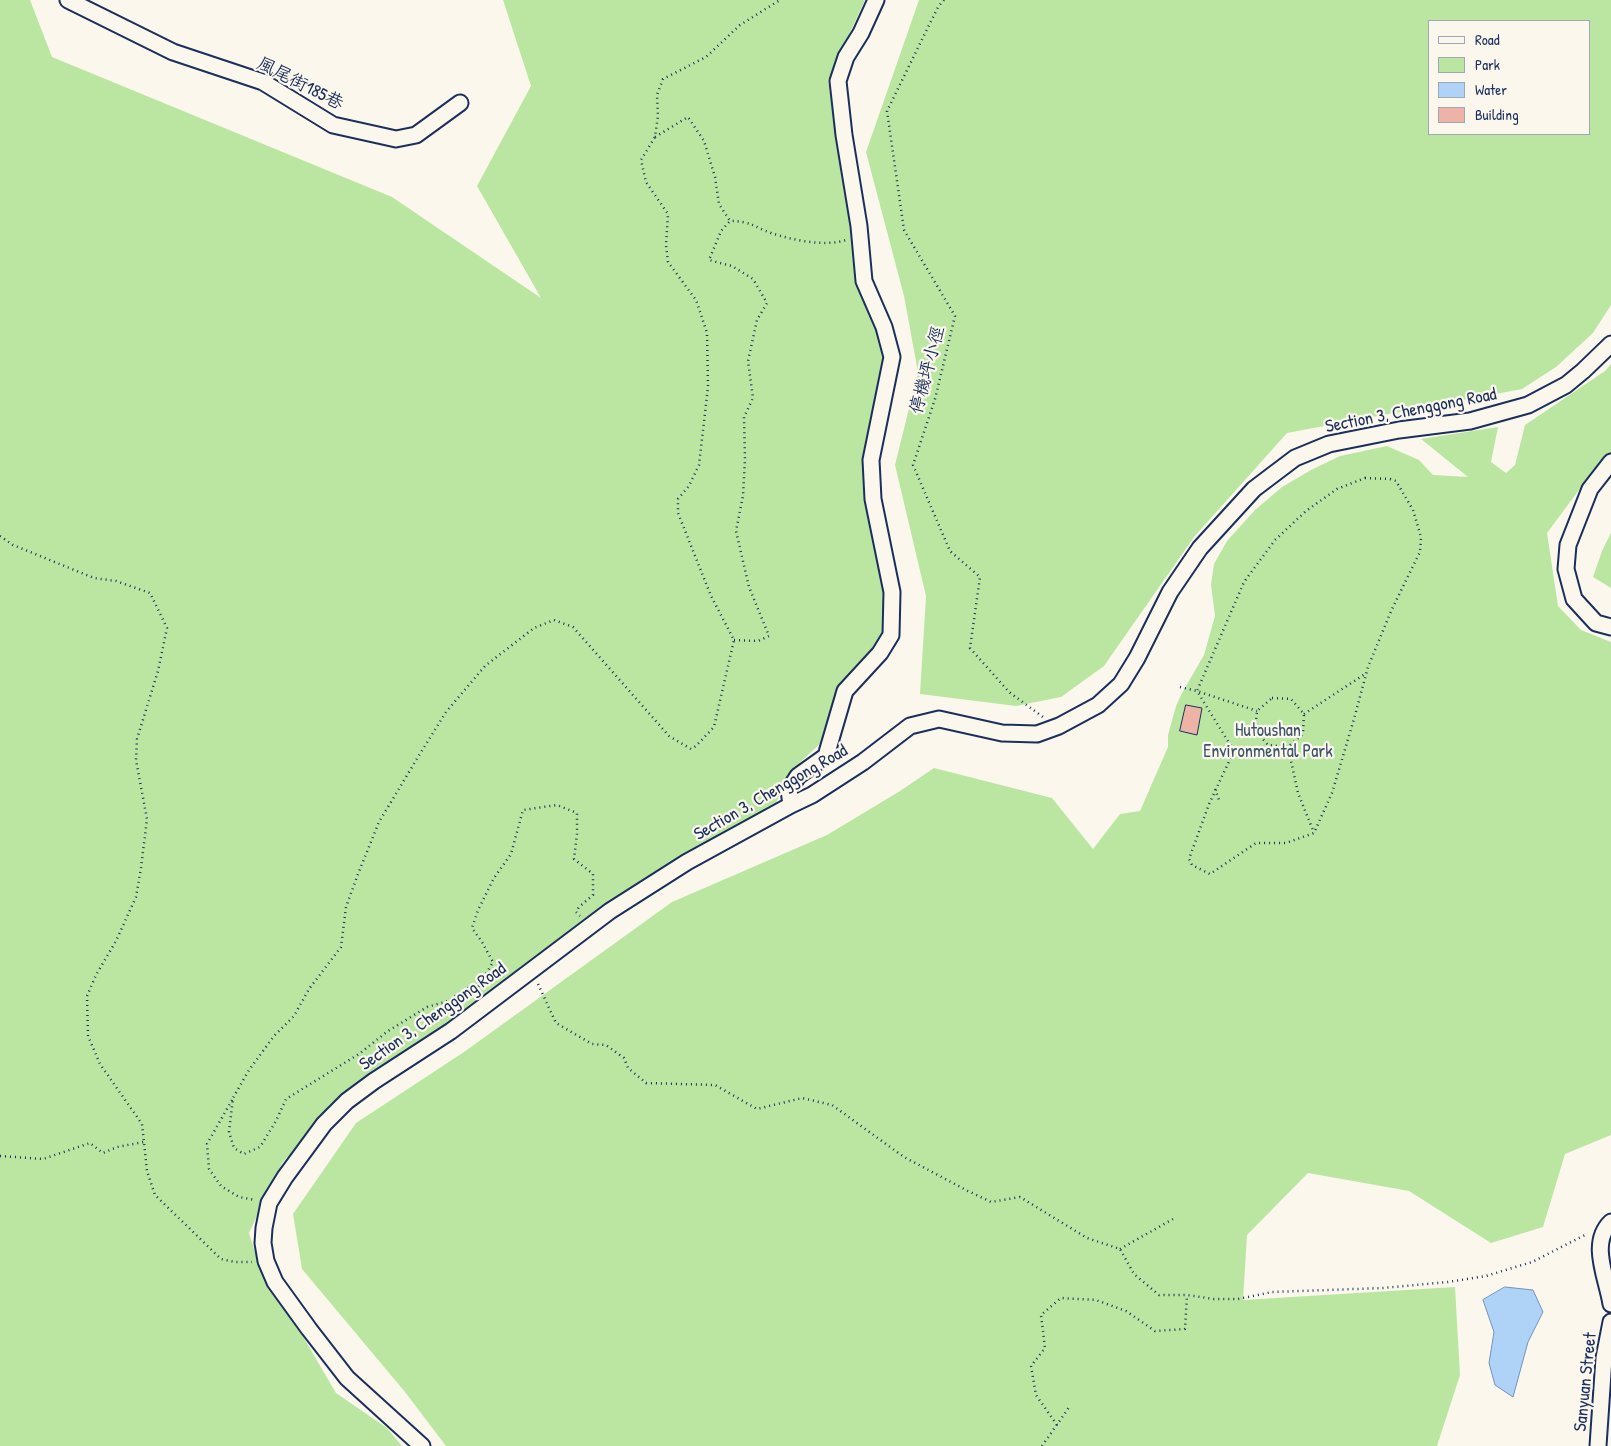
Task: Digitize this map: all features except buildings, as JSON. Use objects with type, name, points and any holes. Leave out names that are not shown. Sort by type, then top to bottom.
[{"type":"street","name":"風尾街185巷","points":[[68,0],[173,52],[262,82],[333,125],[396,139],[416,134],[460,104]]},
{"type":"street","points":[[791,805],[789,790],[798,776],[826,756],[845,691],[880,653],[891,635],[892,592],[874,499],[871,460],[892,357],[884,327],[864,281],[860,236],[844,135],[838,81],[846,57],[861,33],[876,0]]},
{"type":"street","name":"Section 3, Chenggong Road","points":[[422,1446],[347,1378],[276,1282],[266,1261],[263,1243],[269,1203],[285,1177],[324,1124],[347,1101],[374,1081],[451,1031],[610,911],[687,862],[812,795],[863,762],[910,726],[940,719],[1002,733],[1037,734],[1059,726],[1098,705],[1121,684],[1137,658],[1170,592],[1200,548],[1254,489],[1295,458],[1329,444],[1399,430],[1470,421],[1528,405],[1566,385],[1611,344]]},
{"type":"street","points":[[1611,462],[1590,489],[1568,545],[1566,569],[1574,599],[1596,623],[1611,627]]},
{"type":"street","points":[[1610,1223],[1601,1237],[1600,1257],[1611,1304]]},
{"type":"street","name":"Sanyuan Street","points":[[1598,1446],[1604,1358],[1611,1322]]},
{"type":"path","points":[[269,1203],[239,1197],[221,1186],[209,1169],[207,1144],[249,1070],[274,1036],[294,1016],[309,989],[341,947],[346,907],[379,822],[446,712],[485,666],[534,628],[554,620],[573,627],[669,736],[691,749],[714,727],[734,640],[711,596],[678,513],[678,499],[689,486],[699,465],[708,387],[707,334],[696,300],[668,262],[666,245],[668,214],[646,182],[641,160],[655,137],[658,116],[657,95],[663,80],[706,56],[740,25],[780,0]]},
{"type":"path","name":"停機坪小徑","points":[[944,0],[938,7],[887,111],[904,230],[955,316],[934,399],[913,465],[950,551],[980,577],[970,648],[1009,692],[1045,718]]},
{"type":"path","points":[[655,137],[688,117],[704,141],[715,177],[719,204],[730,221]]},
{"type":"path","points":[[734,640],[758,641],[769,636],[749,587],[736,531],[743,496],[745,459],[744,416],[753,398],[748,361],[757,320],[767,303],[753,279],[732,266],[709,260],[721,231],[730,221],[745,221],[772,234],[807,242],[839,242],[860,236]]},
{"type":"path","points":[[1365,478],[1396,481],[1413,510],[1421,537],[1420,552],[1392,608],[1366,673],[1332,793],[1314,833],[1286,843],[1256,843],[1210,874],[1192,865],[1189,859],[1209,804],[1234,751],[1197,691],[1244,582],[1275,540],[1306,511],[1337,489],[1365,478]]},
{"type":"path","points":[[0,536],[13,545],[94,578],[116,581],[150,594],[167,628],[158,671],[137,739],[136,760],[146,819],[136,897],[116,941],[96,975],[87,996],[88,1036],[100,1064],[142,1124],[147,1171],[155,1195],[221,1259],[235,1262],[266,1261]]},
{"type":"path","points":[[1304,714],[1366,673]]},
{"type":"path","points":[[1180,687],[1257,710]]},
{"type":"path","points":[[1272,698],[1292,699],[1304,714],[1303,734],[1288,747],[1268,745],[1255,730],[1257,710],[1272,698]]},
{"type":"path","points":[[1288,747],[1298,793],[1314,833]]},
{"type":"path","points":[[1216,790],[1219,800]]},
{"type":"path","points":[[476,991],[493,962],[472,928],[478,910],[494,878],[511,854],[523,810],[557,805],[577,813],[574,859],[593,874],[593,895],[579,906],[576,912],[591,926]]},
{"type":"path","points":[[531,972],[556,1023],[592,1044],[606,1045],[624,1058],[628,1068],[646,1083],[715,1085],[757,1109],[802,1098],[832,1105],[904,1157],[966,1190],[991,1202],[1020,1197],[1088,1238],[1120,1249],[1134,1274],[1159,1295],[1238,1299],[1272,1292],[1383,1288],[1448,1282],[1486,1276],[1532,1262],[1610,1223]]},
{"type":"path","points":[[233,1098],[229,1132],[234,1148],[244,1154],[260,1147],[276,1121],[286,1099],[359,1054],[388,1031],[427,1007],[448,1001],[468,988],[476,991],[486,1004]]},
{"type":"path","points":[[0,1156],[43,1159],[90,1143],[103,1153],[117,1147],[144,1142]]},
{"type":"path","points":[[1120,1249],[1173,1219]]},
{"type":"path","points":[[1058,1425],[1036,1395],[1031,1366],[1045,1348],[1041,1315],[1061,1298],[1096,1300],[1126,1311],[1155,1331],[1186,1329],[1187,1295]]},
{"type":"path","points":[[1042,1446],[1070,1406]]},
{"type":"green space","points":[[0,0],[30,0],[52,57],[392,197],[541,298],[477,186],[531,86],[503,0],[865,0],[828,80],[860,280],[884,349],[868,458],[889,608],[879,647],[825,739],[791,771],[774,807],[349,1092],[282,1163],[249,1233],[257,1258],[336,1393],[387,1428],[402,1446],[0,1446]]},
{"type":"green space","points":[[919,0],[1611,0],[1611,305],[1593,333],[1556,367],[1522,389],[1287,433],[1194,537],[1104,666],[1061,697],[1016,706],[920,694],[926,596],[895,465],[918,372],[904,296],[866,152]]},
{"type":"green space","name":"Hutoushan Environmental Park","points":[[1611,364],[1611,455],[1599,463],[1547,533],[1558,606],[1581,630],[1611,642],[1611,1135],[1565,1154],[1543,1227],[1491,1243],[1409,1191],[1308,1173],[1247,1235],[1243,1300],[1455,1287],[1460,1375],[1437,1446],[446,1446],[405,1392],[302,1269],[293,1214],[356,1123],[464,1052],[672,902],[827,835],[934,768],[1052,798],[1093,849],[1120,814],[1140,811],[1168,747],[1168,735],[1176,706],[1204,655],[1215,616],[1211,585],[1214,564],[1227,541],[1255,510],[1282,487],[1311,470],[1340,456],[1387,446],[1419,460],[1433,475],[1468,477],[1421,439],[1498,427],[1491,462],[1506,473],[1515,465],[1525,425],[1605,371]]},
{"type":"green space","points":[[1611,533],[1611,588],[1593,577],[1602,551]]},
{"type":"water","points":[[1505,1287],[1533,1290],[1543,1312],[1528,1342],[1513,1397],[1495,1385],[1489,1363],[1494,1332],[1483,1300]]}]
